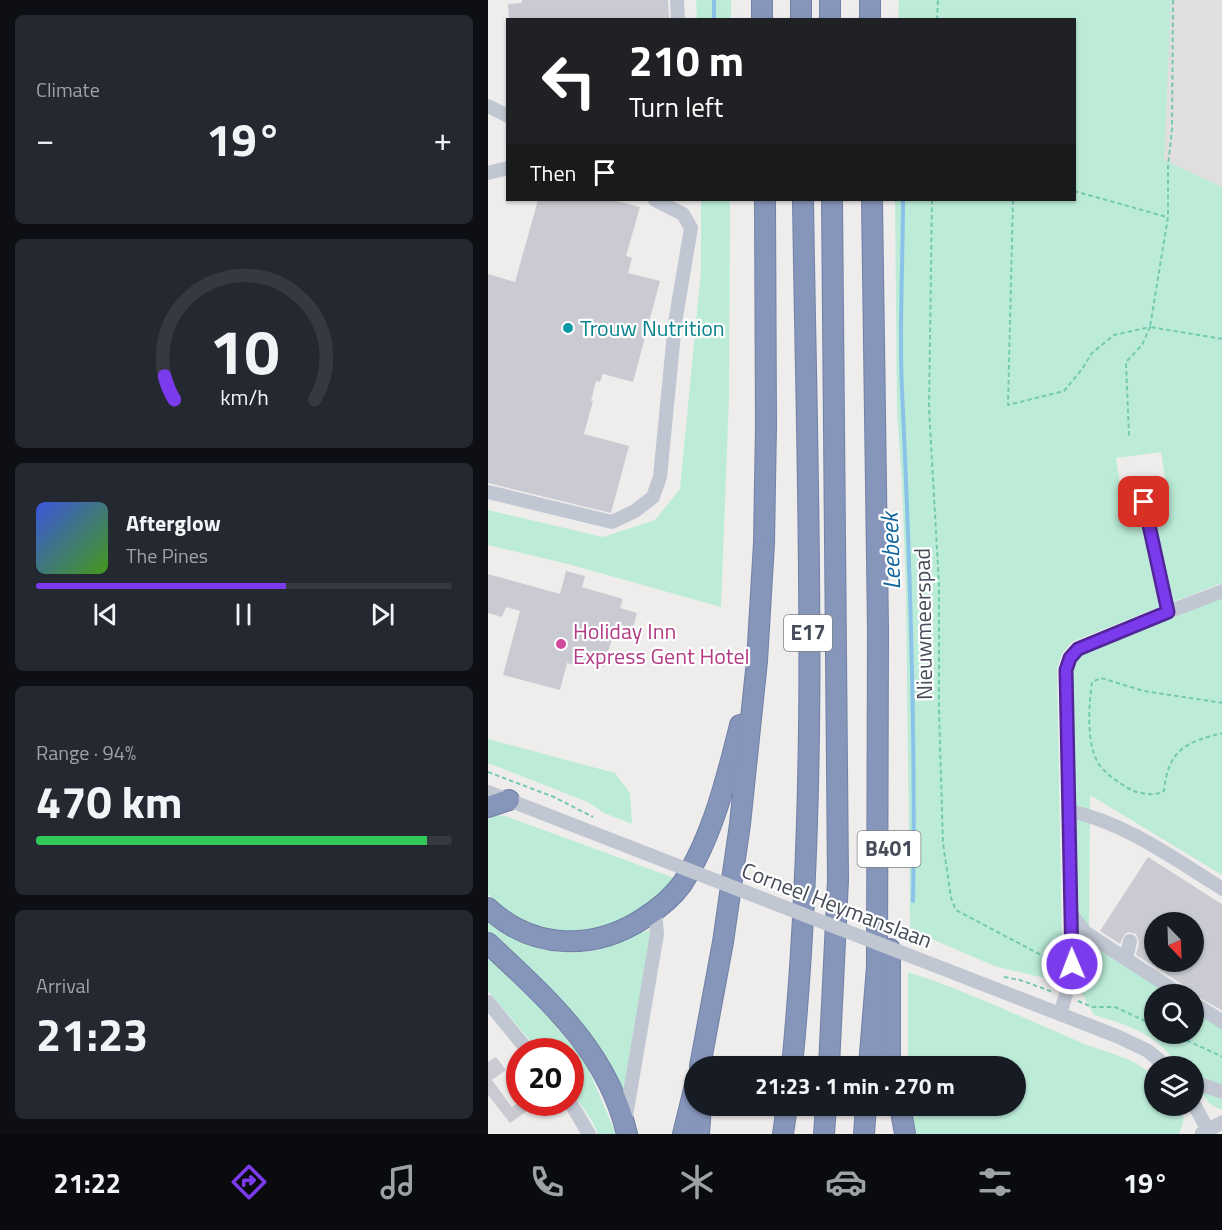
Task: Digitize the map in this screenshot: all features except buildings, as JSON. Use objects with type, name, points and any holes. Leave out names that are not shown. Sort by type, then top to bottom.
[{"type":"highway","points":[[762,0],[762,18]]},
{"type":"highway","points":[[801,0],[801,18]]},
{"type":"highway","points":[[830,0],[830,18]]},
{"type":"highway","points":[[870,0],[870,18]]},
{"type":"highway","name":"E17","points":[[703,1056],[735,859],[757,661],[764,543],[766,437],[765,201]]},
{"type":"highway","name":"E17","points":[[793,1056],[806,886],[809,753],[803,201]]},
{"type":"highway","name":"E17","points":[[829,1056],[838,880],[832,201]]},
{"type":"highway","points":[[870,1056],[877,967],[878,629],[872,201]]},
{"type":"highway","name":"B401","points":[[878,629],[890,886],[890,1056]]},
{"type":"highway","points":[[488,908],[512,926],[530,935],[572,943],[614,933],[633,925],[655,911],[681,885],[706,836],[732,756],[757,661]]},
{"type":"highway","points":[[488,807],[509,800]]},
{"type":"highway","points":[[488,943],[562,1013],[580,1035],[606,1076],[626,1129]]},
{"type":"highway","points":[[890,979],[895,1056]]},
{"type":"highway","points":[[683,1134],[687,1116]]},
{"type":"highway","points":[[699,1134],[700,1116]]},
{"type":"highway","points":[[784,1134],[786,1116]]},
{"type":"highway","points":[[824,1134],[825,1116]]},
{"type":"highway","points":[[864,1134],[865,1116]]},
{"type":"highway","points":[[890,1116],[890,1134]]},
{"type":"highway","points":[[902,1116],[905,1134]]},
{"type":"street","points":[[677,0],[678,18]]},
{"type":"street","points":[[488,106],[506,115]]},
{"type":"street","points":[[488,173],[506,168]]},
{"type":"street","points":[[488,492],[612,522],[635,511],[653,497],[660,477],[675,323],[692,228],[683,214],[657,201]]},
{"type":"street","points":[[1144,502],[1168,612]]},
{"type":"street","points":[[1060,1014],[1072,964],[1066,670],[1070,658],[1078,649],[1223,591]]},
{"type":"street","name":"Corneel Heymanslaan","points":[[488,792],[1060,1014],[1134,1044],[1154,1056]]},
{"type":"street","points":[[1070,811],[1096,816],[1118,825],[1223,889]]},
{"type":"street","points":[[626,1129],[657,934],[655,911]]},
{"type":"street","points":[[1071,914],[1085,932],[1165,984]]},
{"type":"street","points":[[1126,959],[1130,940]]},
{"type":"street","points":[[488,1002],[518,1038]]},
{"type":"street","points":[[1204,1010],[1223,1022]]},
{"type":"street","points":[[1204,1086],[1223,1092]]},
{"type":"street","points":[[578,1116],[589,1134]]},
{"type":"street","points":[[1198,1116],[1204,1131],[1223,1122]]},
{"type":"path","points":[[937,18],[938,0]]},
{"type":"path","points":[[1129,436],[1126,362],[1142,345],[1150,327],[1168,217],[1174,0]]},
{"type":"path","points":[[1076,192],[1168,217]]},
{"type":"path","name":"Nieuwmeerspad","points":[[932,201],[929,408],[940,585],[939,712],[943,843],[951,898],[956,910],[1045,957],[1069,984]]},
{"type":"path","points":[[1013,201],[1008,405],[1064,391],[1092,353],[1114,335],[1150,327],[1223,339]]},
{"type":"path","points":[[1223,703],[1144,691],[1101,678],[1092,682],[1090,697],[1092,742],[1097,762],[1113,778],[1131,790],[1149,794],[1164,791],[1166,770],[1174,756],[1197,740],[1223,733]]},
{"type":"path","points":[[488,772],[554,797],[601,821]]},
{"type":"path","points":[[1195,1044],[1223,1057]]},
{"type":"shaded area","points":[[953,0],[1222,0],[1222,187],[1164,160],[1076,23],[1076,18],[952,18]]},
{"type":"green space","points":[[696,0],[731,0],[731,18],[697,18]]},
{"type":"green space","points":[[899,0],[1171,0],[1164,160],[1222,187],[1222,583],[1171,603],[1150,500],[1168,497],[1161,452],[1116,458],[1123,504],[1137,502],[1159,607],[1072,642],[1062,654],[1057,669],[1062,941],[1057,981],[994,966],[910,931],[906,590],[897,410],[895,201],[1076,201],[1076,18],[898,18]]},
{"type":"green space","points":[[701,201],[730,201],[729,396],[721,607],[568,564],[488,545],[488,510],[603,537],[655,520],[680,489],[701,270]]},
{"type":"green space","points":[[1222,598],[1222,875],[1090,795],[1089,931],[1160,984],[1144,984],[1144,1034],[1120,1023],[1094,1015],[1081,992],[1072,671],[1075,661],[1081,654]]},
{"type":"green space","points":[[488,739],[615,773],[630,793],[632,824],[604,813],[588,802],[488,763]]},
{"type":"green space","points":[[494,815],[505,816],[677,879],[645,907],[604,926],[564,931],[543,928],[524,921],[505,910],[488,894],[488,819]]},
{"type":"green space","points":[[488,921],[528,944],[557,952],[572,952],[603,948],[651,930],[624,1099],[584,1050],[584,1038],[574,1038],[488,934]]},
{"type":"green space","points":[[488,957],[544,1012],[566,1038],[528,1038],[488,991]]},
{"type":"green space","points":[[908,972],[973,996],[1138,1065],[1144,1070],[1144,1116],[1182,1116],[1182,1126],[1179,1134],[913,1134],[911,1116],[1026,1116],[1026,1056],[908,1056]]},
{"type":"green space","points":[[1204,1014],[1222,1026],[1222,1110],[1211,1105],[1204,1096],[1204,1056],[1171,1056],[1158,1044],[1204,1044]]},
{"type":"green space","points":[[584,1060],[616,1134],[598,1134],[584,1109]]},
{"type":"waterway","name":"Leebeek","points":[[714,0],[714,18]]},
{"type":"waterway","name":"Leebeek","points":[[903,201],[901,366],[912,646],[913,901]]},
{"type":"place","name":"Trouw Nutrition","points":[[568,328]]},
{"type":"place","name":"Holiday Inn Express Gent Hotel","points":[[561,644]]},
{"type":"route","points":[[1072,964],[1066,670],[1070,658],[1078,649],[1168,612],[1144,502]]}]
